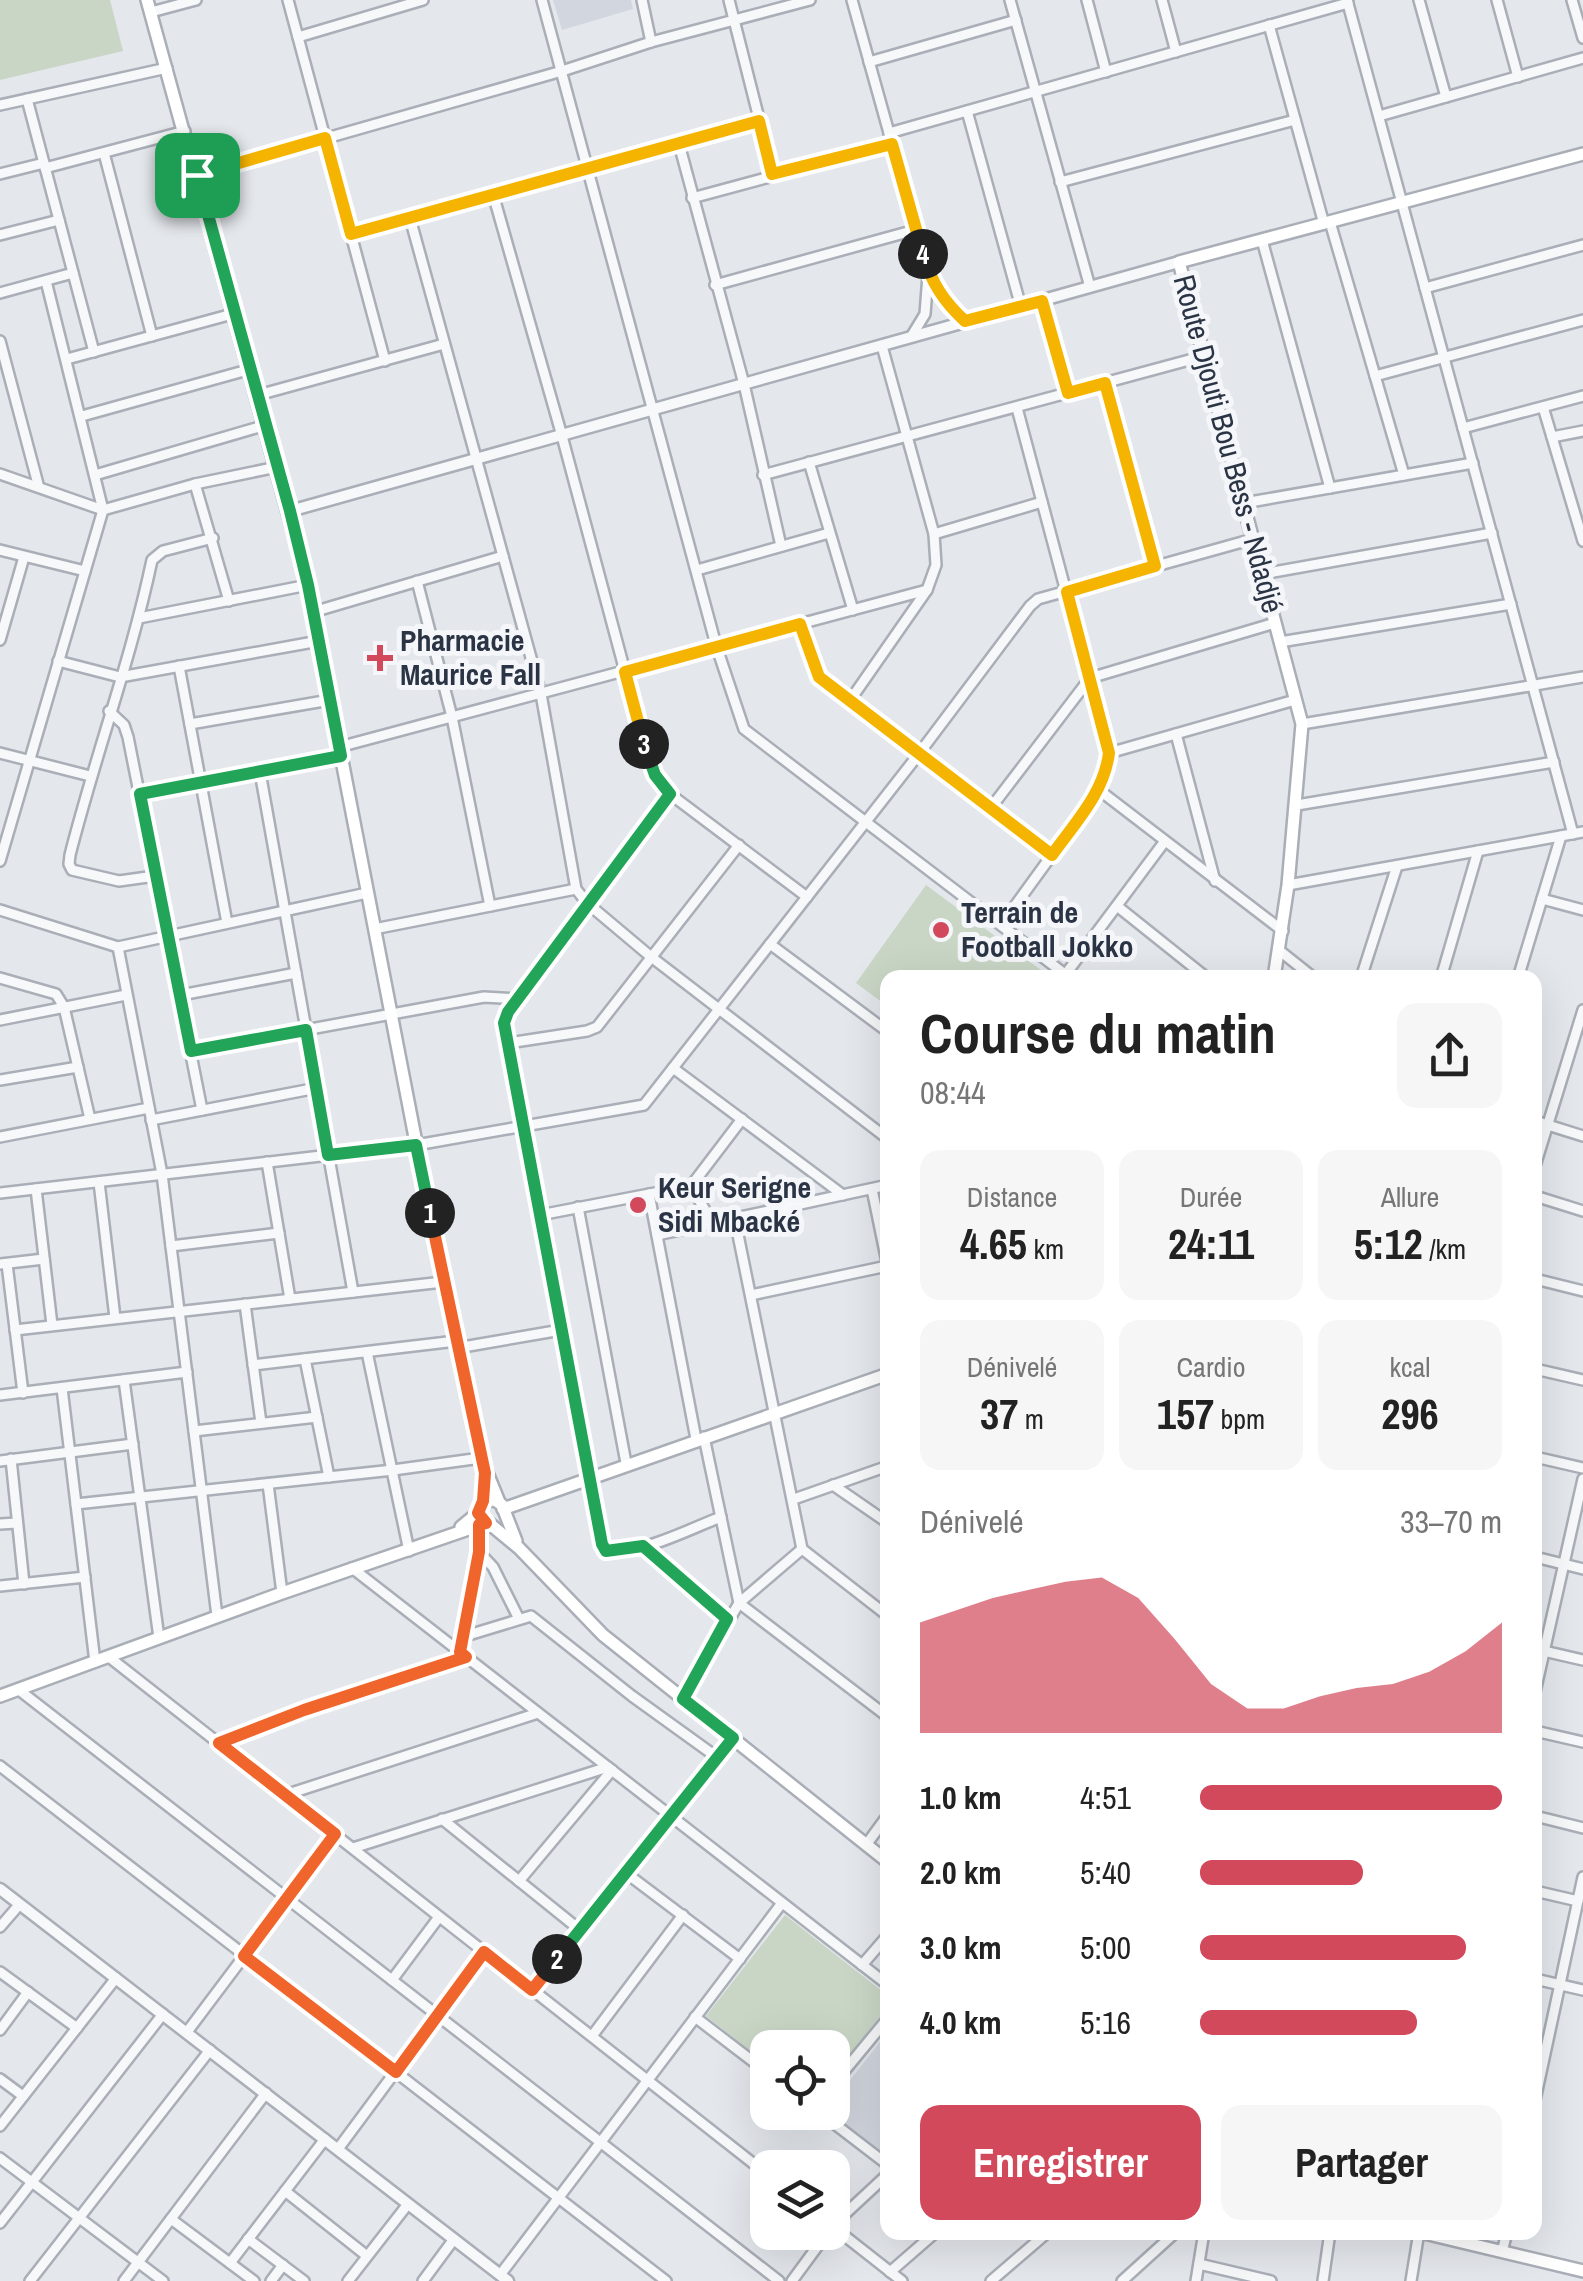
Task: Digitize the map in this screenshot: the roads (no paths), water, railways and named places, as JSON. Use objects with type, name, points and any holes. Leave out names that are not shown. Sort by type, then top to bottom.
[{"type":"main road","points":[[149,6],[308,585],[390,1015],[481,1458],[519,1548]]},
{"type":"main road","name":"Route Djouti Bou Bess - Ndadjé","points":[[1276,970],[1297,805],[1302,724],[1179,262],[1583,154]]},
{"type":"main road","points":[[502,1508],[880,1377]]},
{"type":"main road","points":[[483,1517],[485,1473]]},
{"type":"main road","points":[[0,1696],[450,1535],[483,1517],[491,1498],[502,1508]]},
{"type":"main road","points":[[483,1517],[498,1521],[502,1508]]},
{"type":"main road","points":[[483,1517],[519,1548],[603,1635],[880,1855]]},
{"type":"main road","points":[[1451,2240],[1583,2271]]},
{"type":"street","points":[[149,6],[196,0]]},
{"type":"street","points":[[288,0],[385,361]]},
{"type":"street","points":[[298,37],[423,0]]},
{"type":"street","points":[[542,0],[716,646],[744,728],[1058,970]]},
{"type":"street","points":[[642,0],[651,42]]},
{"type":"street","points":[[729,0],[772,174]]},
{"type":"street","points":[[197,175],[651,42],[810,0]]},
{"type":"street","points":[[852,0],[928,273],[940,294],[965,321]]},
{"type":"street","points":[[1010,0],[1090,287]]},
{"type":"street","points":[[1087,0],[1106,72]]},
{"type":"street","points":[[1162,0],[1176,52]]},
{"type":"street","points":[[1419,0],[1446,97]]},
{"type":"street","points":[[1497,0],[1518,76]]},
{"type":"street","points":[[1572,0],[1583,38]]},
{"type":"street","points":[[692,198],[890,139],[968,111],[1348,2],[1554,762],[1578,833],[1288,885]]},
{"type":"street","points":[[869,62],[1016,20]]},
{"type":"street","points":[[1269,26],[1404,475]]},
{"type":"street","points":[[1379,116],[1583,58]]},
{"type":"street","points":[[0,105],[166,68]]},
{"type":"street","points":[[27,99],[94,352]]},
{"type":"street","points":[[968,111],[1021,306]]},
{"type":"street","points":[[1060,182],[1295,120]]},
{"type":"street","points":[[351,234],[759,121]]},
{"type":"street","points":[[0,174],[184,131]]},
{"type":"street","points":[[678,144],[744,384],[762,475],[782,546]]},
{"type":"street","points":[[104,152],[152,336]]},
{"type":"street","points":[[493,194],[650,765],[670,794],[807,897]]},
{"type":"street","points":[[410,218],[541,694],[576,889],[586,903],[650,956],[880,1133]]},
{"type":"street","points":[[0,235],[59,220]]},
{"type":"street","points":[[715,285],[916,230]]},
{"type":"street","points":[[1262,240],[1330,488]]},
{"type":"street","points":[[1425,288],[1583,244]]},
{"type":"street","points":[[290,511],[1179,262]]},
{"type":"street","points":[[0,294],[73,273]]},
{"type":"street","points":[[911,337],[925,314],[928,273]]},
{"type":"street","points":[[0,861],[103,510],[46,280]]},
{"type":"street","points":[[1042,301],[1068,393]]},
{"type":"street","points":[[67,359],[236,313]]},
{"type":"street","points":[[1375,376],[1583,320]]},
{"type":"street","points":[[0,341],[38,484]]},
{"type":"street","points":[[258,396],[444,344]]},
{"type":"street","points":[[849,702],[927,590],[936,564],[934,534],[882,346]]},
{"type":"street","points":[[762,475],[1204,356]]},
{"type":"street","points":[[82,416],[251,369]]},
{"type":"street","points":[[1105,383],[1155,566]]},
{"type":"street","points":[[1463,428],[1583,396]]},
{"type":"street","points":[[1543,407],[1578,504],[1583,542]]},
{"type":"street","points":[[1001,924],[1099,790],[1107,772],[1109,753],[1017,408]]},
{"type":"street","points":[[95,475],[266,425]]},
{"type":"street","points":[[1552,437],[1583,431]]},
{"type":"street","points":[[809,462],[853,610]]},
{"type":"street","points":[[1244,504],[1473,463]]},
{"type":"street","points":[[0,474],[38,484],[103,510],[276,466]]},
{"type":"street","points":[[195,484],[229,600]]},
{"type":"street","points":[[934,534],[1042,502]]},
{"type":"street","points":[[1262,574],[1492,532]]},
{"type":"street","points":[[697,570],[829,533]]},
{"type":"street","points":[[155,876],[119,881],[72,870],[68,864],[90,776],[140,618],[152,560],[156,554],[212,538]]},
{"type":"street","points":[[0,1193],[416,1145],[644,1106],[918,756],[1030,606],[1038,599],[1253,540]]},
{"type":"street","points":[[0,550],[85,571]]},
{"type":"street","points":[[0,640],[24,556]]},
{"type":"street","points":[[314,612],[503,556]]},
{"type":"street","points":[[418,581],[452,717],[490,906]]},
{"type":"street","points":[[140,618],[308,585]]},
{"type":"street","points":[[140,794],[260,772],[927,590]]},
{"type":"street","points":[[1280,642],[1511,604]]},
{"type":"street","points":[[990,808],[1090,678],[1275,623]]},
{"type":"street","points":[[800,624],[814,671],[918,756],[1052,855]]},
{"type":"street","points":[[58,661],[120,677],[319,641]]},
{"type":"street","points":[[179,666],[227,923]]},
{"type":"street","points":[[1302,724],[1583,677]]},
{"type":"street","points":[[190,724],[330,700]]},
{"type":"street","points":[[1109,753],[1295,700]]},
{"type":"street","points":[[110,712],[124,724],[202,1110]]},
{"type":"street","points":[[1176,734],[1215,882]]},
{"type":"street","points":[[0,754],[90,776]]},
{"type":"street","points":[[1297,805],[1554,762]]},
{"type":"street","points":[[260,772],[353,1292]]},
{"type":"street","points":[[1099,790],[1283,932]]},
{"type":"street","points":[[670,794],[505,1017],[588,1476],[606,1551],[643,1546],[721,1518]]},
{"type":"street","points":[[1520,970],[1561,836]]},
{"type":"street","points":[[1070,970],[1166,841]]},
{"type":"street","points":[[508,1043],[587,1031],[597,1026],[738,845]]},
{"type":"street","points":[[1443,970],[1478,851]]},
{"type":"street","points":[[1364,970],[1397,866]]},
{"type":"street","points":[[374,928],[576,889]]},
{"type":"street","points":[[0,910],[118,947],[368,893]]},
{"type":"street","points":[[1542,898],[1583,910]]},
{"type":"street","points":[[1117,906],[1197,970]]},
{"type":"street","points":[[770,944],[880,1026]]},
{"type":"street","points":[[118,947],[162,1174],[217,1616]]},
{"type":"street","points":[[1280,951],[1304,970]]},
{"type":"street","points":[[180,995],[296,973]]},
{"type":"street","points":[[0,978],[52,992],[64,1006],[90,1119]]},
{"type":"street","points":[[0,1020],[126,995]]},
{"type":"street","points":[[191,1051],[493,996],[517,999]]},
{"type":"street","points":[[1542,1144],[1583,1010]]},
{"type":"street","points":[[1569,1054],[1583,1058]]},
{"type":"street","points":[[0,1080],[78,1067]]},
{"type":"street","points":[[673,1068],[843,1196]]},
{"type":"street","points":[[151,1120],[316,1088]]},
{"type":"street","points":[[0,1137],[149,1108]]},
{"type":"street","points":[[540,1215],[691,1186],[742,1118]]},
{"type":"street","points":[[1542,1123],[1583,1136]]},
{"type":"street","points":[[267,1162],[290,1299]]},
{"type":"street","points":[[99,1182],[115,1318]]},
{"type":"street","points":[[691,1186],[713,1224]]},
{"type":"street","points":[[657,1235],[880,1186]]},
{"type":"street","points":[[872,1188],[880,1227]]},
{"type":"street","points":[[36,1189],[52,1325]]},
{"type":"street","points":[[649,1194],[739,1603],[880,1711]]},
{"type":"street","points":[[1542,1198],[1583,1211]]},
{"type":"street","points":[[578,1207],[626,1463]]},
{"type":"street","points":[[735,1220],[802,1550],[880,1610]]},
{"type":"street","points":[[171,1246],[279,1232]]},
{"type":"street","points":[[22,1392],[4,1264],[44,1259]]},
{"type":"street","points":[[751,1295],[880,1268]]},
{"type":"street","points":[[1542,1281],[1583,1291]]},
{"type":"street","points":[[15,1330],[443,1282]]},
{"type":"street","points":[[245,1304],[262,1423]]},
{"type":"street","points":[[253,1364],[457,1345],[561,1330]]},
{"type":"street","points":[[367,1352],[409,1550]]},
{"type":"street","points":[[305,1359],[329,1477]]},
{"type":"street","points":[[1542,1371],[1583,1380]]},
{"type":"street","points":[[0,1396],[186,1372]]},
{"type":"street","points":[[124,1380],[159,1638]]},
{"type":"street","points":[[62,1388],[95,1662]]},
{"type":"street","points":[[194,1430],[317,1418]]},
{"type":"street","points":[[24,1584],[6,1460],[133,1444]]},
{"type":"street","points":[[76,1504],[481,1458]]},
{"type":"street","points":[[1542,1458],[1583,1468]]},
{"type":"street","points":[[794,1499],[880,1469]]},
{"type":"street","points":[[1542,1643],[1583,1479]]},
{"type":"street","points":[[268,1484],[282,1593]]},
{"type":"street","points":[[833,1485],[880,1517]]},
{"type":"street","points":[[463,1654],[462,1637],[483,1517]]},
{"type":"street","points":[[0,1524],[18,1522]]},
{"type":"street","points":[[643,1546],[727,1619]]},
{"type":"street","points":[[683,1699],[739,1603],[802,1550]]},
{"type":"street","points":[[479,1552],[493,1567],[519,1619]]},
{"type":"street","points":[[1542,1559],[1583,1568]]},
{"type":"street","points":[[352,1568],[880,1979]]},
{"type":"street","points":[[0,1586],[85,1577]]},
{"type":"street","points":[[462,1637],[534,1617],[632,1696],[718,1758]]},
{"type":"street","points":[[1542,1650],[1583,1660]]},
{"type":"street","points":[[219,1743],[463,1654]]},
{"type":"street","points":[[109,1656],[750,2161]]},
{"type":"street","points":[[18,1690],[780,2281]]},
{"type":"street","points":[[285,1795],[538,1712]]},
{"type":"street","points":[[1542,1733],[1583,1742]]},
{"type":"street","points":[[532,1990],[733,1738]]},
{"type":"street","points":[[0,1766],[666,2281]]},
{"type":"street","points":[[353,1848],[610,1769]]},
{"type":"street","points":[[519,1881],[610,1769]]},
{"type":"street","points":[[1542,1818],[1583,1828]]},
{"type":"street","points":[[442,1819],[580,1930]]},
{"type":"street","points":[[866,1844],[880,1826]]},
{"type":"street","points":[[186,2032],[335,1834]]},
{"type":"street","points":[[626,1872],[740,1959]]},
{"type":"street","points":[[1542,2068],[1583,1877]]},
{"type":"street","points":[[0,1889],[504,2278],[558,2198],[782,1903]]},
{"type":"street","points":[[1542,1893],[1578,1901]]},
{"type":"street","points":[[1,1928],[19,1905]]},
{"type":"street","points":[[592,2036],[682,1915]]},
{"type":"street","points":[[392,1980],[440,1916]]},
{"type":"street","points":[[862,1965],[880,1944]]},
{"type":"street","points":[[338,2149],[484,1952]]},
{"type":"street","points":[[0,1972],[77,2028]]},
{"type":"street","points":[[0,2126],[116,1978]]},
{"type":"street","points":[[1542,1981],[1583,1990]]},
{"type":"street","points":[[0,2030],[28,1992]]},
{"type":"street","points":[[0,2223],[163,2014]]},
{"type":"street","points":[[696,2017],[750,2058]]},
{"type":"street","points":[[850,2064],[880,2028]]},
{"type":"street","points":[[30,2281],[210,2050]]},
{"type":"street","points":[[0,2079],[23,2096]]},
{"type":"street","points":[[124,2281],[266,2094]]},
{"type":"street","points":[[842,2130],[880,2159]]},
{"type":"street","points":[[230,2263],[325,2139]]},
{"type":"street","points":[[0,2158],[163,2281]]},
{"type":"street","points":[[880,2181],[832,2226],[902,2281]]},
{"type":"street","points":[[285,2191],[368,2256]]},
{"type":"street","points":[[348,2281],[408,2204]]},
{"type":"street","points":[[170,2220],[254,2281]]},
{"type":"street","points":[[248,2239],[304,2281]]},
{"type":"street","points":[[423,2281],[454,2239]]},
{"type":"street","points":[[890,2272],[927,2240]]},
{"type":"street","points":[[991,2281],[1039,2240]]},
{"type":"street","points":[[1122,2281],[1167,2240]]},
{"type":"street","points":[[1196,2281],[1203,2240]]},
{"type":"street","points":[[1323,2281],[1329,2240]]},
{"type":"street","points":[[1412,2281],[1421,2240]]},
{"type":"street","points":[[1502,2252],[1504,2240]]},
{"type":"street","points":[[792,2281],[815,2250]]},
{"type":"street","points":[[1199,2264],[1271,2281]]},
{"type":"street","points":[[271,2281],[283,2265]]},
{"type":"place","name":"Pharmacie Maurice Fall","points":[[380,658]]},
{"type":"place","name":"Terrain de Football Jokko","points":[[941,930]]},
{"type":"place","name":"Keur Serigne Sidi Mbacké","points":[[638,1205]]}]
